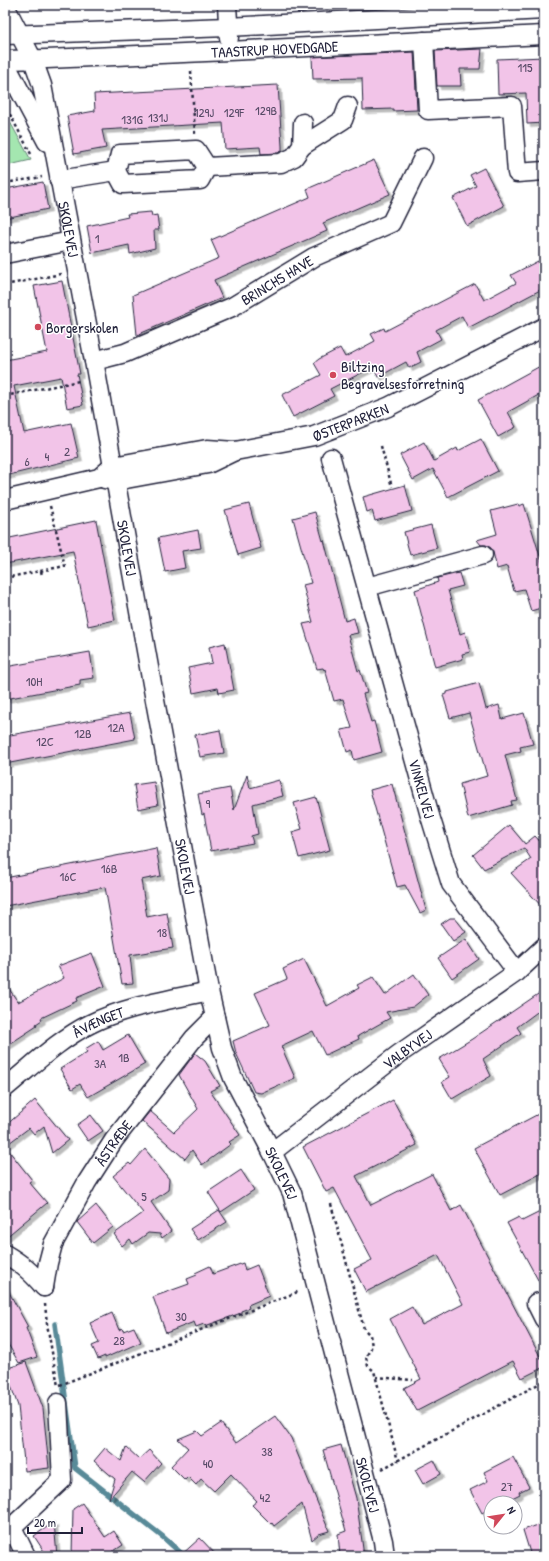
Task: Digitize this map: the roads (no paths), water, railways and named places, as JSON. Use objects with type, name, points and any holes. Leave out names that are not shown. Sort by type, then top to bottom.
[{"type":"street","points":[[227,5],[229,51]]},
{"type":"street","name":"SKOLEVEJ","points":[[5,6],[13,35],[33,60],[42,85],[96,369],[109,475],[144,643],[209,991],[222,1048],[233,1078],[292,1193],[367,1477],[383,1541],[385,1556]]},
{"type":"street","name":"TAASTRUP HOVEDGADE","points":[[13,35],[228,27],[414,11],[544,10]]},
{"type":"street","name":"TAASTRUP HOVEDGADE","points":[[5,60],[189,53],[544,35]]},
{"type":"street","points":[[424,41],[428,110],[512,106],[517,173],[544,171]]},
{"type":"street","name":"SKOLEVEJ","points":[[5,63],[58,171]]},
{"type":"street","points":[[207,167],[281,163],[294,156],[302,146],[343,120],[348,106]]},
{"type":"street","points":[[302,146],[303,123]]},
{"type":"street","points":[[196,150],[207,167],[200,180],[123,184],[116,171],[120,154],[196,150]]},
{"type":"street","name":"BRINCHS HAVE","points":[[96,369],[125,354],[232,307],[314,257],[391,223],[423,158]]},
{"type":"street","points":[[58,171],[116,171]]},
{"type":"street","points":[[5,254],[71,241]]},
{"type":"street","name":"ØSTERPARKEN","points":[[5,500],[109,475],[207,449],[235,451],[314,436],[376,412],[544,327]]},
{"type":"street","name":"VINKELVEJ","points":[[331,458],[430,816],[451,884],[517,972]]},
{"type":"street","points":[[367,587],[483,555]]},
{"type":"street","name":"VALBYVEJ","points":[[272,1152],[399,1054],[517,972],[544,947]]},
{"type":"street","name":"ÅVÆNGET","points":[[5,1088],[60,1042],[90,1024],[121,1011],[209,991]]},
{"type":"street","name":"ÅSTRÆDE","points":[[5,1254],[25,1266],[44,1287],[53,1244],[87,1182],[114,1140],[194,1038],[215,1017]]},
{"type":"street","points":[[544,1300],[536,1303],[544,1320]]},
{"type":"street","points":[[26,1556],[8,1524],[62,1480],[58,1403]]},
{"type":"waterway","points":[[55,1324],[75,1468],[163,1537],[184,1556]]},
{"type":"place","name":"Borgerskolen","points":[[38,327]]},
{"type":"place","name":"Biltzing Begravelsesforretning","points":[[333,375]]}]
